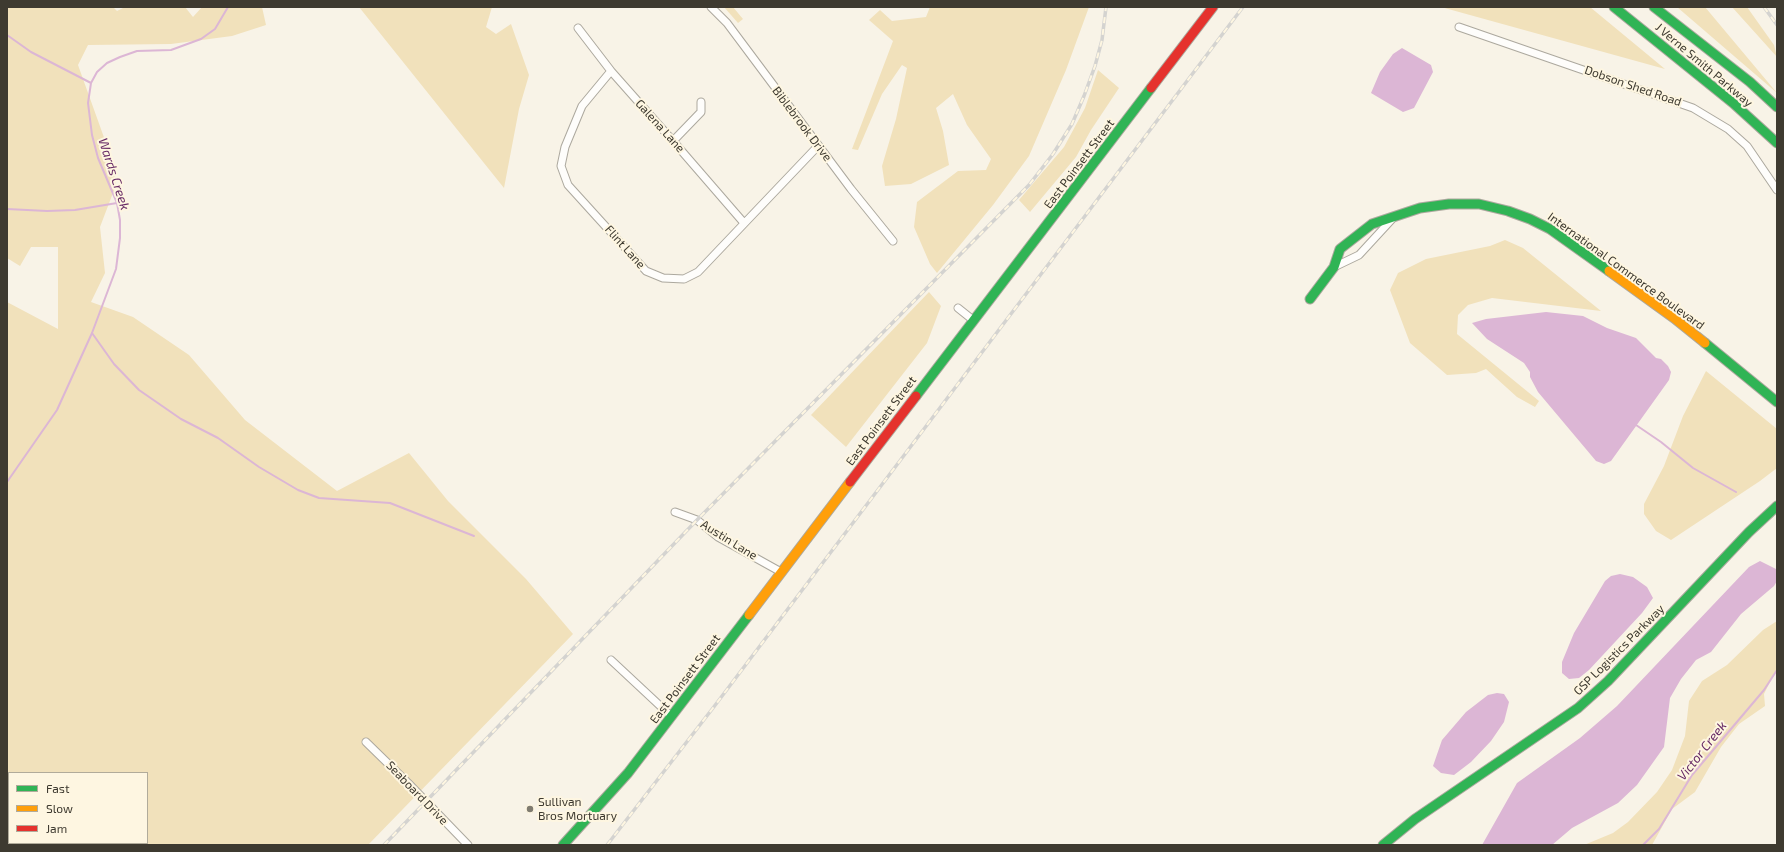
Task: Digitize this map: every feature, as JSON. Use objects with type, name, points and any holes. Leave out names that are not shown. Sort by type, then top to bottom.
[{"type":"main road","name":"East Poinsett Street","points":[[563,845],[628,773],[1213,7]]},
{"type":"main road","name":"J Verne Smith Parkway","points":[[1614,7],[1732,102],[1777,143]]},
{"type":"main road","name":"J Verne Smith Parkway","points":[[1654,7],[1750,82],[1777,107]]},
{"type":"main road","name":"International Commerce Boulevard","points":[[1310,298],[1334,267],[1340,249],[1372,224],[1420,208],[1442,205],[1478,204],[1508,211],[1530,219],[1550,230],[1674,318],[1777,402]]},
{"type":"main road","name":"GSP Logistics Parkway","points":[[1383,845],[1415,819],[1578,708],[1608,681],[1749,532],[1777,506]]},
{"type":"street","name":"Biblebrook Drive","points":[[711,7],[726,23],[860,201],[893,241]]},
{"type":"street","name":"Dobson Shed Road","points":[[1459,27],[1693,108],[1728,129],[1747,146],[1777,190]]},
{"type":"street","name":"Galena Lane","points":[[578,28],[611,71],[744,223]]},
{"type":"street","name":"Flint Lane","points":[[611,71],[582,106],[565,147],[562,166],[568,185],[646,271],[663,278],[684,279],[698,272],[818,146]]},
{"type":"street","points":[[673,141],[701,112],[701,102]]},
{"type":"street","name":"International Commerce Boulevard","points":[[1334,267],[1358,255],[1395,216]]},
{"type":"street","points":[[958,308],[973,320]]},
{"type":"street","name":"Austin Lane","points":[[675,512],[697,520],[718,537],[781,572]]},
{"type":"street","points":[[611,660],[671,716]]},
{"type":"street","name":"Seaboard Drive","points":[[366,742],[399,773],[468,845]]},
{"type":"shaded area","points":[[7,7],[113,7],[117,11],[125,7],[185,7],[193,17],[202,7],[262,7],[266,25],[232,36],[171,44],[88,45],[78,65],[111,157],[116,185],[100,227],[105,273],[91,302],[133,317],[189,355],[245,420],[337,491],[409,453],[448,501],[526,579],[573,634],[368,845],[7,845],[7,302],[58,329],[58,247],[31,247],[20,266],[7,258]]},
{"type":"shaded area","points":[[359,7],[492,7],[486,27],[496,34],[511,24],[529,75],[519,109],[504,188]]},
{"type":"shaded area","points":[[724,7],[733,7],[743,19],[738,23]]},
{"type":"shaded area","points":[[930,7],[1089,7],[1066,70],[1029,156],[993,205],[937,273],[930,264],[914,227],[917,202],[958,171],[986,170],[991,159],[967,125],[953,94],[936,108],[943,131],[949,165],[911,184],[885,186],[882,166],[896,119],[907,68],[902,65],[882,94],[858,150],[852,149],[893,41],[869,20],[880,10],[892,21],[926,17]]},
{"type":"shaded area","points":[[1441,7],[1590,7],[1665,69]]},
{"type":"shaded area","points":[[1677,7],[1705,7],[1777,93]]},
{"type":"shaded area","points":[[1732,7],[1747,7],[1774,45],[1777,57]]},
{"type":"shaded area","points":[[1402,48],[1431,65],[1433,72],[1414,108],[1403,112],[1371,93],[1380,72],[1393,54]]},
{"type":"shaded area","points":[[1098,70],[1119,88],[1091,130],[1076,157],[1030,212],[1019,200],[1064,147],[1085,108]]},
{"type":"shaded area","points":[[1505,240],[1523,248],[1601,311],[1492,298],[1468,305],[1458,315],[1457,334],[1539,401],[1535,407],[1517,397],[1486,369],[1476,373],[1447,375],[1410,343],[1390,290],[1398,273],[1426,259],[1490,246]]},
{"type":"shaded area","points":[[929,292],[941,306],[927,343],[846,447],[811,415]]},
{"type":"shaded area","points":[[1546,312],[1583,316],[1607,328],[1636,338],[1656,358],[1661,359],[1668,366],[1671,372],[1669,380],[1611,461],[1604,464],[1596,461],[1538,392],[1530,377],[1530,372],[1524,363],[1487,339],[1472,323],[1486,319]]},
{"type":"shaded area","points":[[1706,371],[1777,429],[1777,468],[1760,481],[1671,540],[1656,531],[1644,514],[1644,504],[1664,466],[1683,416]]},
{"type":"shaded area","points":[[1760,561],[1776,569],[1777,581],[1774,586],[1741,614],[1711,652],[1696,660],[1681,679],[1670,698],[1664,747],[1637,785],[1618,803],[1572,828],[1552,845],[1482,845],[1517,783],[1580,738],[1617,706],[1749,567]]},
{"type":"shaded area","points":[[1620,574],[1633,577],[1647,587],[1653,598],[1642,613],[1589,670],[1579,678],[1569,679],[1562,673],[1562,662],[1574,633],[1605,581],[1611,576]]},
{"type":"shaded area","points":[[1777,621],[1777,668],[1764,694],[1765,706],[1739,724],[1721,747],[1695,792],[1672,809],[1652,845],[1584,845],[1613,833],[1628,822],[1657,792],[1672,770],[1685,736],[1689,701],[1702,681],[1727,665],[1763,630]]},
{"type":"shaded area","points":[[1497,693],[1504,694],[1509,702],[1504,722],[1491,741],[1471,762],[1454,775],[1441,773],[1433,766],[1442,740],[1466,712],[1488,695]]},
{"type":"waterway","name":"Wards Creek","points":[[7,482],[57,410],[92,333],[116,269],[120,238],[120,220],[117,203],[98,158],[92,135],[88,103],[91,83],[97,72],[107,63],[120,57],[137,51],[171,50],[201,39],[215,29],[228,7]]},
{"type":"waterway","points":[[7,35],[31,52],[91,83]]},
{"type":"waterway","points":[[7,209],[47,211],[75,210],[117,203]]},
{"type":"waterway","points":[[92,333],[114,364],[139,390],[181,419],[218,438],[259,467],[298,490],[319,498],[390,503],[474,536]]},
{"type":"waterway","points":[[1636,425],[1661,442],[1693,468],[1736,492]]},
{"type":"waterway","name":"Victor Creek","points":[[1643,845],[1659,829],[1692,775],[1764,690],[1777,670]]},
{"type":"railway","points":[[384,845],[697,520],[1029,185],[1053,154],[1072,124],[1095,66],[1102,40],[1106,7]]},
{"type":"railway","points":[[607,845],[713,708],[1243,7]]},
{"type":"railway","points":[[1764,7],[1777,25]]},
{"type":"traffic: fast","points":[[1614,7],[1733,103],[1777,143]]},
{"type":"traffic: fast","points":[[1654,7],[1750,82],[1777,107]]},
{"type":"traffic: fast","points":[[916,396],[1151,88]]},
{"type":"traffic: fast","points":[[1310,299],[1334,267],[1340,249],[1372,224],[1420,208],[1449,204],[1479,204],[1508,211],[1530,219],[1550,229],[1609,271]]},
{"type":"traffic: fast","points":[[1705,343],[1777,402]]},
{"type":"traffic: fast","points":[[1383,845],[1415,819],[1578,708],[1608,681],[1749,532],[1777,506]]},
{"type":"traffic: fast","points":[[563,845],[628,773],[749,615]]},
{"type":"traffic: slow","points":[[1609,271],[1674,318],[1705,343]]},
{"type":"traffic: slow","points":[[749,615],[850,482]]},
{"type":"traffic: jam","points":[[1151,88],[1213,7]]},
{"type":"traffic: jam","points":[[850,482],[916,396]]},
{"type":"place","name":"Sullivan Bros Mortuary","points":[[530,809]]}]
